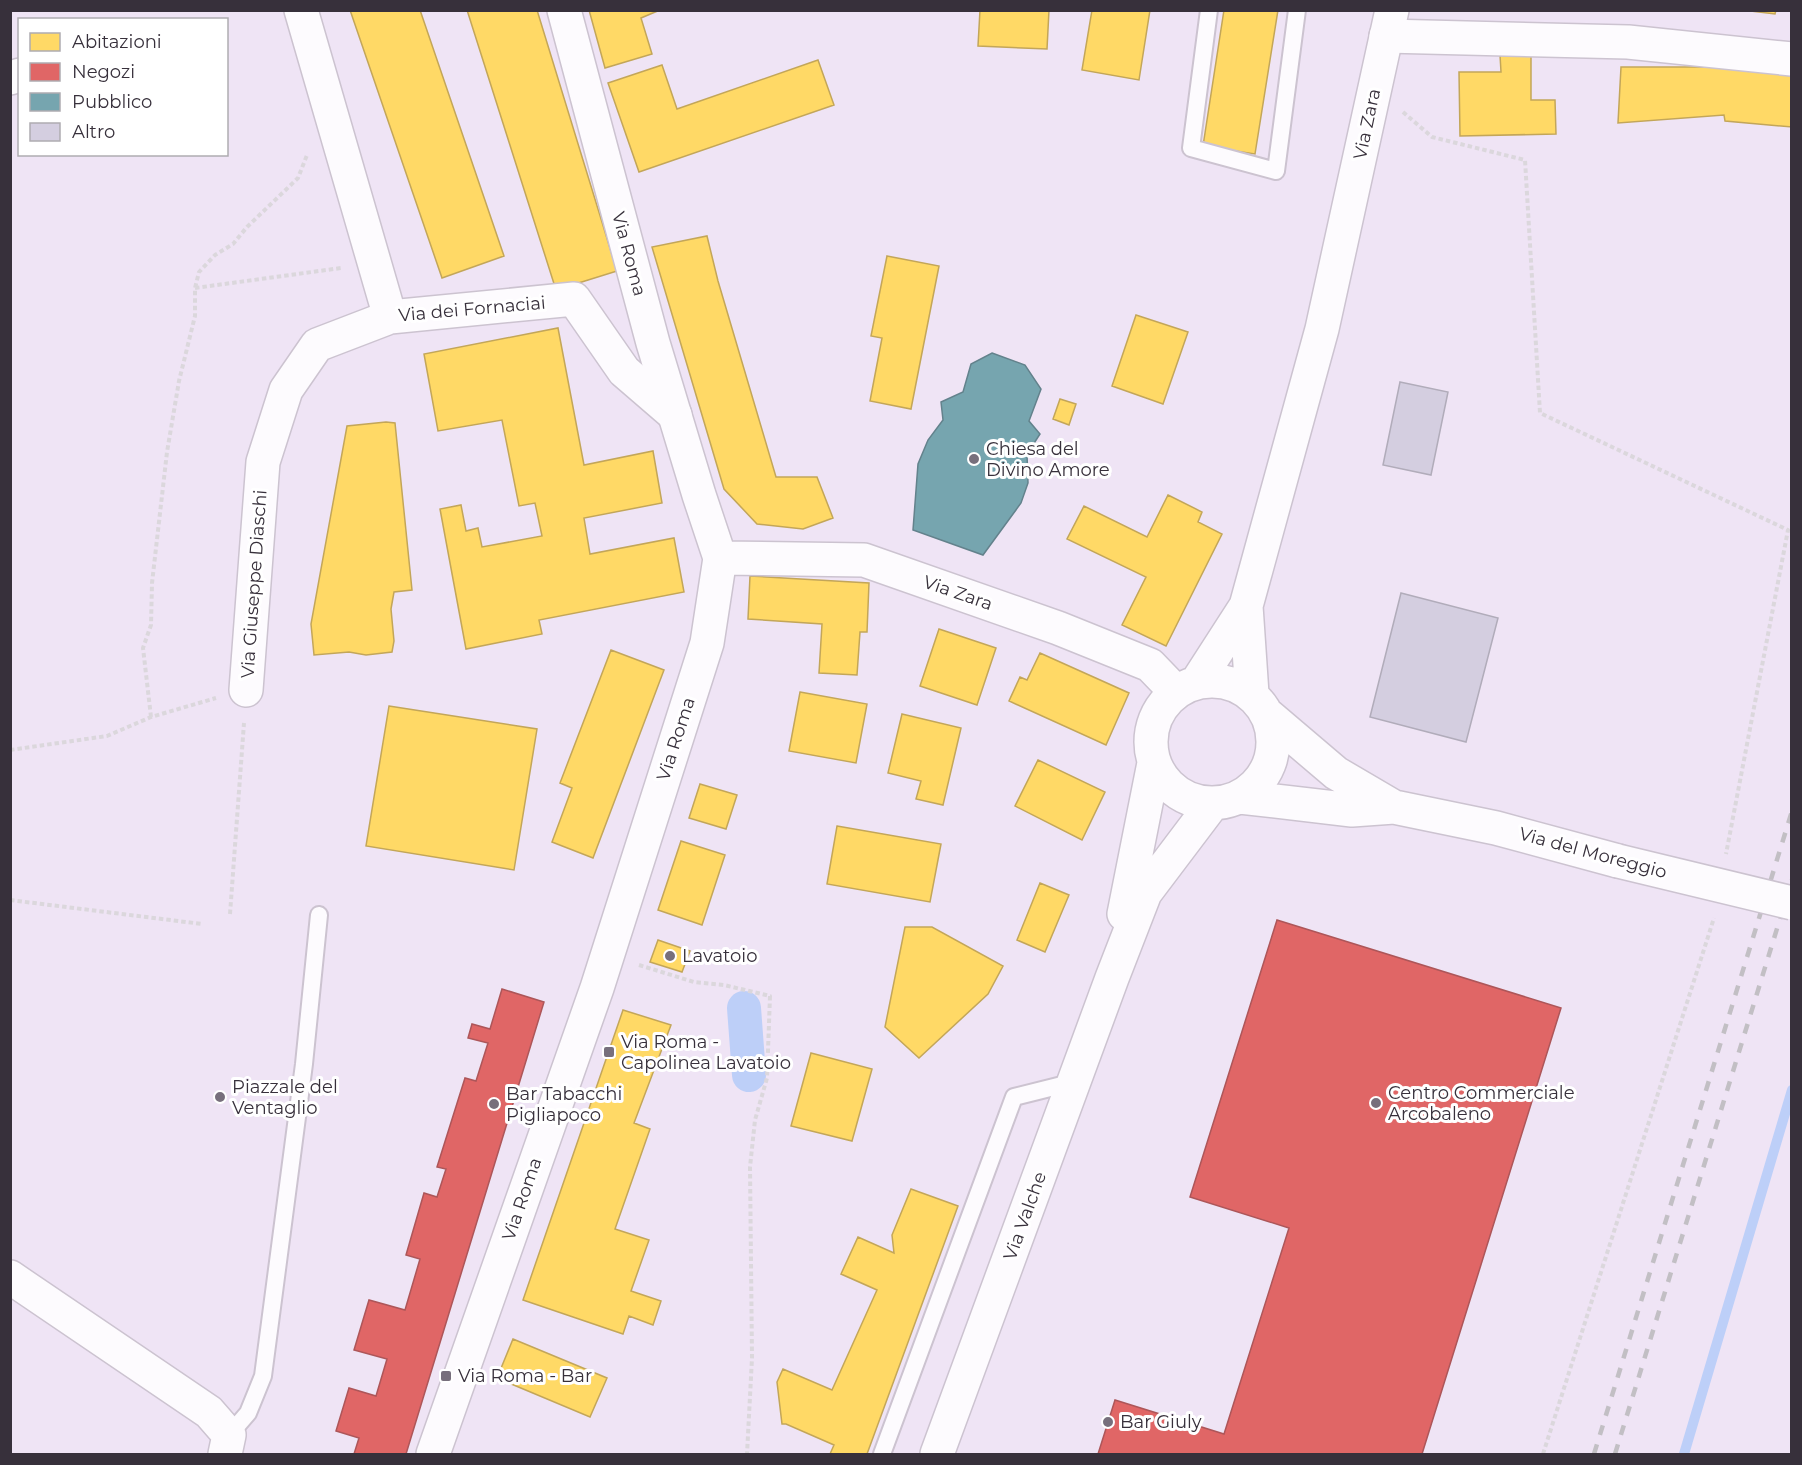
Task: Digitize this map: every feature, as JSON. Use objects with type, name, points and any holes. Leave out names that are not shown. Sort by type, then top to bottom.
[{"type":"main road","name":"Via dei Fornaciai","points":[[301,10],[390,317],[574,299],[624,371],[675,415]]},
{"type":"main road","name":"Via Roma","points":[[434,1455],[607,954],[707,643],[720,558],[653,343],[564,10]]},
{"type":"main road","name":"Via Zara","points":[[720,558],[864,560],[1058,628],[1150,665],[1187,687],[1246,606],[1322,329],[1389,23],[1629,42],[1791,59]]},
{"type":"main road","name":"Via Giuseppe Diaschi","points":[[246,690],[263,462],[286,390],[317,345],[390,317]]},
{"type":"main road","name":"Via Zara","points":[[1246,606],[1260,705]]},
{"type":"main road","points":[[1212,680],[1227,681],[1240,687],[1260,705],[1273,731],[1274,748],[1265,774],[1254,787],[1226,800],[1190,800],[1169,786],[1154,763],[1151,740],[1157,714],[1165,702],[1187,687],[1212,680]]},
{"type":"main road","name":"Via del Moreggio","points":[[1260,705],[1336,773],[1394,807]]},
{"type":"main road","name":"Via Valche","points":[[1112,978],[1154,763]]},
{"type":"main road","name":"Via del Moreggio","points":[[1226,800],[1352,810],[1394,807],[1497,828],[1618,861],[1791,903]]},
{"type":"main road","name":"Via Valche","points":[[937,1455],[1145,894],[1226,800]]},
{"type":"main road","points":[[10,1277],[209,1412],[227,1445]]},
{"type":"lane","points":[[1209,10],[1191,148],[1276,171],[1297,10]]},
{"type":"lane","points":[[227,1445],[248,1413],[263,1376],[304,1064],[319,915]]},
{"type":"lane","points":[[882,1455],[1014,1096],[1074,1082]]},
{"type":"path","points":[[1400,109],[1432,137],[1525,160],[1540,413],[1788,530],[1725,860]]},
{"type":"path","points":[[151,717],[144,648],[151,625],[152,583],[167,452],[179,381],[195,316],[195,288],[199,272],[215,255],[233,244],[247,227],[298,178],[304,158],[309,151]]},
{"type":"path","points":[[195,288],[356,266],[375,267]]},
{"type":"path","points":[[10,750],[107,736],[151,717],[246,690]]},
{"type":"path","name":"Via Giuseppe Diaschi","points":[[230,914],[246,690]]},
{"type":"path","points":[[10,900],[202,924]]},
{"type":"path","points":[[1543,1455],[1716,907]]},
{"type":"path","points":[[607,954],[694,982],[724,985],[770,996],[767,1078],[755,1120],[750,1167],[752,1359],[747,1455]]},
{"type":"building: Abitazioni","points":[[350,10],[420,10],[504,256],[442,278]]},
{"type":"building: Abitazioni","points":[[467,10],[537,10],[617,271],[556,290]]},
{"type":"building: Abitazioni","points":[[589,10],[660,10],[641,18],[652,54],[605,68]]},
{"type":"building: Abitazioni","points":[[980,10],[1049,10],[1047,49],[978,46]]},
{"type":"building: Abitazioni","points":[[1092,10],[1150,10],[1139,80],[1082,70]]},
{"type":"building: Abitazioni","points":[[1224,10],[1278,10],[1255,154],[1203,146]]},
{"type":"building: Abitazioni","points":[[1742,10],[1776,10],[1775,14]]},
{"type":"building: Abitazioni","points":[[1500,55],[1531,55],[1531,100],[1555,100],[1556,134],[1460,136],[1459,72],[1501,72]]},
{"type":"building: Abitazioni","points":[[818,60],[834,105],[639,172],[608,83],[662,65],[677,109]]},
{"type":"building: Abitazioni","points":[[1621,67],[1724,67],[1792,76],[1792,127],[1725,121],[1724,115],[1618,123]]},
{"type":"building: Abitazioni","points":[[707,236],[718,281],[776,477],[817,477],[833,518],[803,529],[757,524],[724,489],[652,247]]},
{"type":"building: Abitazioni","points":[[887,256],[939,266],[911,409],[870,401],[882,338],[871,336]]},
{"type":"building: Abitazioni","points":[[1136,315],[1188,332],[1163,404],[1112,386]]},
{"type":"building: Abitazioni","points":[[558,328],[584,465],[653,451],[662,503],[584,518],[590,554],[674,538],[684,592],[539,620],[542,634],[466,649],[440,509],[461,505],[466,531],[478,528],[482,547],[542,536],[535,503],[519,506],[502,420],[438,431],[424,354]]},
{"type":"building: Abitazioni","points":[[1060,399],[1076,404],[1069,425],[1053,419]]},
{"type":"building: Abitazioni","points":[[395,423],[412,590],[394,592],[391,609],[394,641],[392,652],[366,655],[349,652],[314,655],[311,624],[347,426]]},
{"type":"building: Abitazioni","points":[[1168,495],[1202,512],[1198,522],[1222,534],[1166,646],[1122,625],[1146,577],[1067,539],[1084,506],[1147,537]]},
{"type":"building: Abitazioni","points":[[750,576],[869,583],[867,632],[860,632],[857,675],[819,673],[822,624],[748,619]]},
{"type":"building: Abitazioni","points":[[939,629],[996,648],[977,705],[920,686]]},
{"type":"building: Abitazioni","points":[[611,650],[664,670],[593,858],[552,842],[572,788],[560,783]]},
{"type":"building: Abitazioni","points":[[1040,653],[1129,693],[1106,745],[1009,701],[1020,677],[1027,680]]},
{"type":"building: Abitazioni","points":[[800,692],[867,704],[856,763],[789,751]]},
{"type":"building: Abitazioni","points":[[389,706],[537,729],[514,870],[366,846]]},
{"type":"building: Abitazioni","points":[[902,714],[961,728],[943,805],[916,799],[921,781],[888,773]]},
{"type":"building: Abitazioni","points":[[1038,760],[1105,792],[1082,840],[1015,806]]},
{"type":"building: Abitazioni","points":[[700,784],[737,795],[726,829],[689,818]]},
{"type":"building: Abitazioni","points":[[837,826],[941,844],[930,902],[827,884]]},
{"type":"building: Abitazioni","points":[[681,841],[725,855],[702,925],[658,910]]},
{"type":"building: Abitazioni","points":[[1040,883],[1069,895],[1045,952],[1017,940]]},
{"type":"building: Abitazioni","points":[[905,927],[932,927],[1003,966],[988,994],[919,1058],[885,1027]]},
{"type":"building: Abitazioni","name":"Lavatoio","points":[[658,940],[690,951],[682,972],[650,962]]},
{"type":"building: Abitazioni","points":[[623,1010],[671,1025],[634,1123],[650,1129],[615,1229],[649,1240],[631,1291],[661,1301],[653,1325],[629,1316],[623,1334],[523,1300]]},
{"type":"building: Abitazioni","points":[[811,1053],[872,1069],[852,1141],[791,1126]]},
{"type":"building: Abitazioni","points":[[911,1189],[958,1206],[867,1454],[830,1454],[834,1445],[782,1424],[777,1382],[783,1369],[832,1390],[877,1290],[841,1274],[858,1237],[894,1253],[892,1235]]},
{"type":"building: Abitazioni","points":[[513,1339],[607,1378],[590,1417],[497,1378]]},
{"type":"building: Negozi","name":"Centro Commerciale Arcobaleno","points":[[1277,920],[1561,1008],[1422,1454],[1098,1454],[1115,1400],[1224,1434],[1289,1228],[1190,1197]]},
{"type":"building: Negozi","points":[[502,989],[544,1002],[406,1454],[354,1454],[359,1438],[336,1431],[349,1388],[376,1396],[387,1359],[354,1350],[369,1300],[405,1310],[420,1259],[406,1255],[424,1193],[437,1197],[446,1169],[437,1167],[465,1078],[476,1081],[488,1043],[468,1038],[472,1024],[490,1029]]},
{"type":"building: Pubblico","name":"Chiesa del Divino Amore","points":[[992,353],[1025,365],[1041,389],[1029,421],[1040,434],[1027,454],[1028,483],[1021,503],[983,555],[913,530],[918,464],[928,440],[943,420],[941,402],[963,392],[971,364]]},
{"type":"building: Altro","points":[[1400,382],[1448,392],[1431,475],[1383,465]]},
{"type":"building: Altro","points":[[1401,593],[1498,618],[1466,742],[1370,717]]},
{"type":"waterway","points":[[744,1008],[749,1075]]},
{"type":"waterway","points":[[1684,1454],[1792,1090]]},
{"type":"railway","points":[[1594,1454],[1792,811]]},
{"type":"railway","points":[[1615,1454],[1792,880]]},
{"type":"place","name":"Chiesa del Divino Amore","points":[[974,459]]},
{"type":"place","name":"Lavatoio","points":[[670,956]]},
{"type":"place","name":"Via Roma - Capolinea Lavatoio","points":[[609,1052]]},
{"type":"place","name":"Piazzale del Ventaglio","points":[[220,1097]]},
{"type":"place","name":"Centro Commerciale Arcobaleno","points":[[1376,1103]]},
{"type":"place","name":"Bar Tabacchi Pigliapoco","points":[[494,1104]]},
{"type":"place","name":"Via Roma - Bar","points":[[446,1376]]},
{"type":"place","name":"Bar Giuly","points":[[1108,1422]]}]
